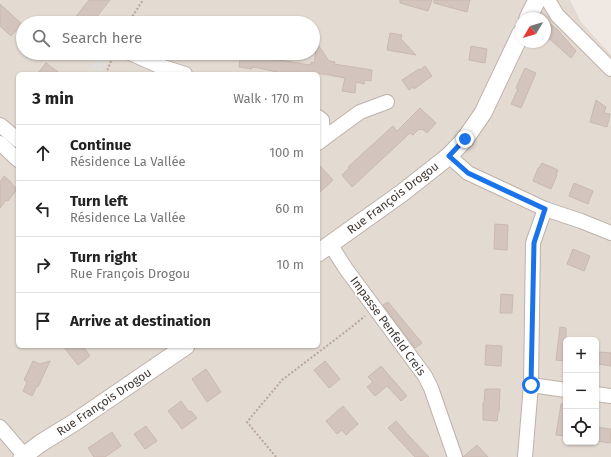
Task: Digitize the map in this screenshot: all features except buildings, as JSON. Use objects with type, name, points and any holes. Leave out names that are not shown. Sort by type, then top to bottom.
[{"type":"street","points":[[531,12],[537,0]]},
{"type":"street","points":[[548,0],[556,15],[611,69]]},
{"type":"street","name":"Rue François Drogou","points":[[324,248],[402,193],[449,156],[465,139],[483,113],[515,46]]},
{"type":"street","points":[[146,60],[179,72]]},
{"type":"street","points":[[320,141],[360,112],[387,102]]},
{"type":"street","points":[[320,118],[322,120],[320,141]]},
{"type":"street","points":[[0,125],[16,138]]},
{"type":"street","points":[[0,143],[16,158]]},
{"type":"street","points":[[449,156],[468,173],[545,209],[611,233]]},
{"type":"street","points":[[525,457],[531,385],[534,243],[545,209]]},
{"type":"street","name":"Impasse Penfeld Creis","points":[[324,248],[346,269],[425,376],[431,388],[455,457]]},
{"type":"street","name":"Rue François Drogou","points":[[22,456],[75,422],[183,348]]},
{"type":"street","points":[[531,385],[563,390]]},
{"type":"street","points":[[599,394],[611,396]]},
{"type":"street","points":[[0,427],[22,456]]},
{"type":"path","points":[[133,16],[143,0]]},
{"type":"path","points":[[107,72],[111,60]]},
{"type":"path","points":[[276,457],[247,422],[282,380],[375,308]]},
{"type":"shaded area","points":[[0,0],[570,0],[581,22],[611,55],[611,457],[0,457]]},
{"type":"shaded area","points":[[96,60],[111,60],[101,72],[91,66]]},
{"type":"route","points":[[465,139],[449,156],[468,173],[545,209],[534,243],[531,385]]}]
